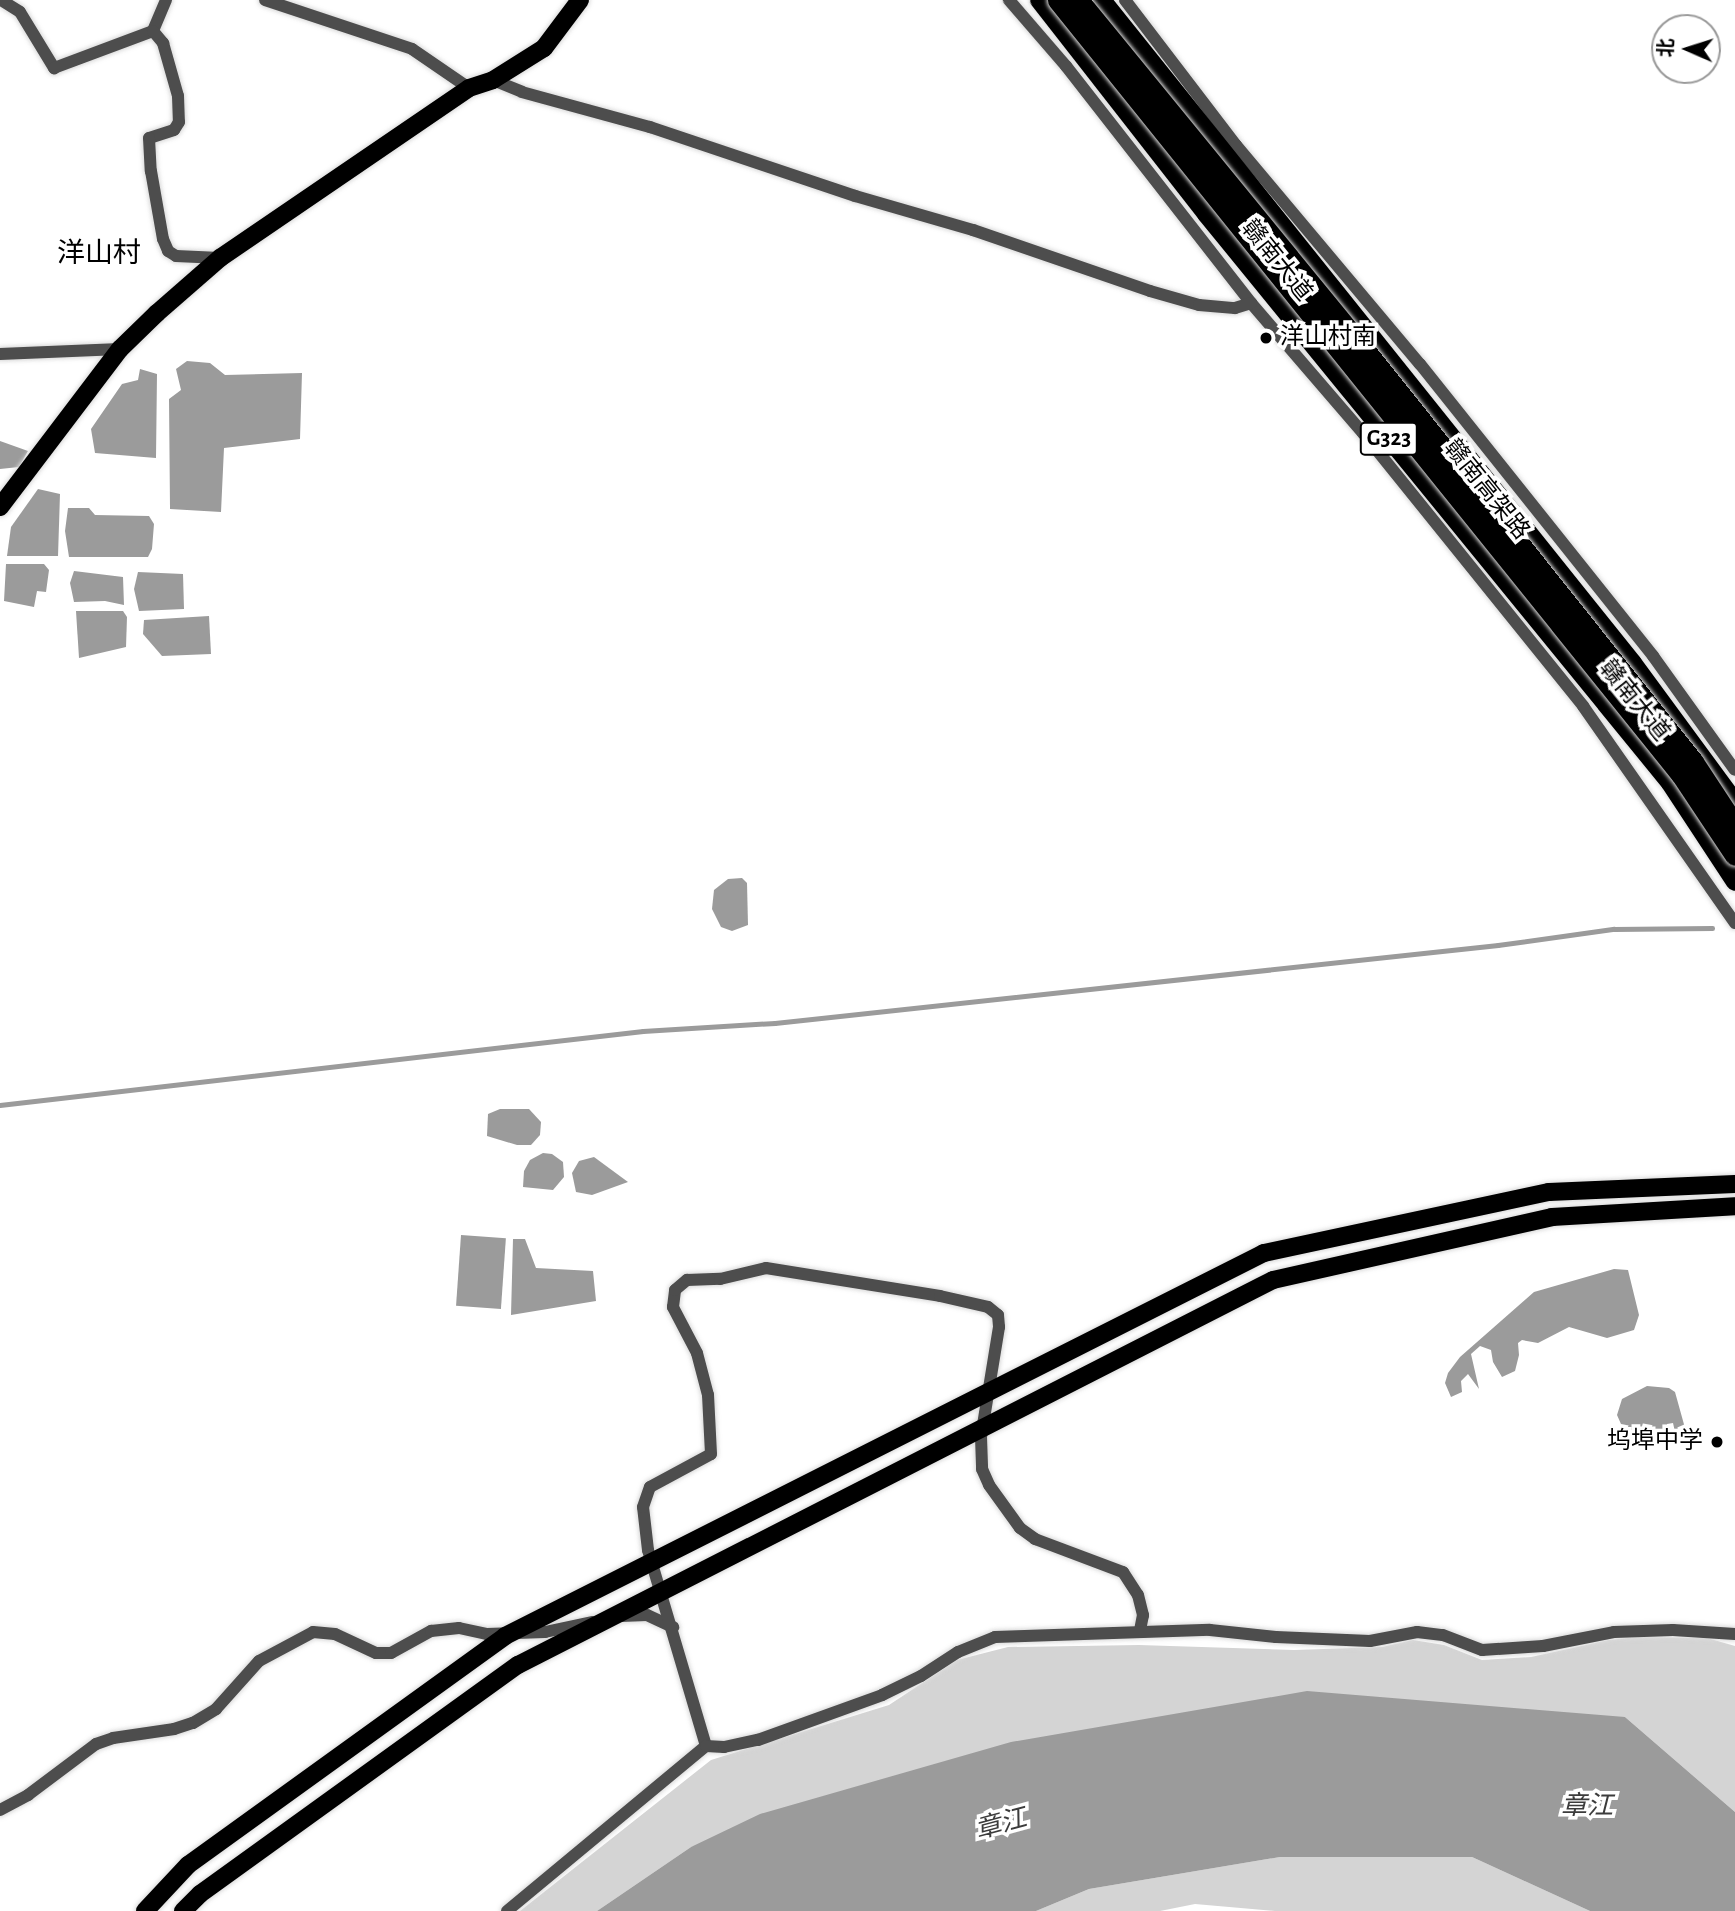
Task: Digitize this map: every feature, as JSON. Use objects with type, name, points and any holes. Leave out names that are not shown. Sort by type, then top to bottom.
[{"type":"highway","name":"赣南高架路","points":[[1058,0],[1681,774],[1735,855]]},
{"type":"highway","name":"赣南高架路","points":[[1078,0],[1354,338],[1693,762],[1735,826]]},
{"type":"main road","points":[[0,508],[120,349],[157,313],[220,258],[469,88],[493,80],[544,48],[580,0]]},
{"type":"main road","name":"赣南大道","points":[[1039,0],[1206,214],[1670,783],[1735,882]]},
{"type":"main road","name":"赣南大道","points":[[1102,0],[1633,663],[1735,802]]},
{"type":"main road","points":[[1116,97],[1154,65]]},
{"type":"main road","points":[[1206,214],[1245,178]]},
{"type":"main road","points":[[145,1911],[188,1865],[510,1633],[1264,1253],[1549,1192],[1735,1184]]},
{"type":"main road","points":[[183,1911],[200,1894],[519,1665],[1273,1280],[1552,1217],[1735,1206]]},
{"type":"street","points":[[1,0],[20,12],[54,68],[153,31],[166,0]]},
{"type":"street","points":[[265,0],[412,49],[469,88]]},
{"type":"street","points":[[1009,0],[1066,66],[1251,303],[1363,433],[1583,706],[1735,923]]},
{"type":"street","points":[[1125,0],[1236,145],[1420,364],[1627,623],[1735,770]]},
{"type":"street","points":[[153,31],[163,43],[178,96],[179,122],[174,130],[149,138],[150,172],[163,239],[169,251],[176,256],[220,258]]},
{"type":"street","points":[[493,80],[522,92],[650,127],[855,196],[973,230],[1150,291],[1199,305],[1235,308],[1251,303]]},
{"type":"street","points":[[0,354],[120,349]]},
{"type":"street","points":[[706,1746],[663,1591],[652,1562],[643,1507],[650,1487],[711,1454],[708,1395],[697,1353],[673,1307],[675,1290],[687,1280],[720,1279],[766,1268],[940,1296],[988,1307],[998,1315],[999,1326],[982,1428],[982,1469],[989,1485],[1020,1528],[1035,1539],[1123,1572],[1138,1595],[1143,1615],[1140,1630]]},
{"type":"street","points":[[0,1810],[28,1795],[96,1744],[113,1738],[174,1729],[193,1723],[216,1709],[259,1661],[313,1632],[335,1634],[376,1653],[391,1653],[431,1631],[459,1628],[487,1634],[545,1632],[609,1618],[647,1615],[673,1627]]},
{"type":"street","points":[[507,1911],[706,1746],[724,1747],[758,1740],[882,1695],[921,1676],[958,1652],[995,1637],[1140,1630],[1210,1630],[1276,1637],[1370,1641],[1417,1632],[1443,1635],[1482,1650],[1543,1646],[1614,1633],[1673,1630],[1735,1634]]},
{"type":"shaded area","points":[[1638,1637],[1707,1638],[1735,1646],[1735,1812],[1625,1717],[691,1847],[597,1911],[520,1911],[711,1760],[889,1705],[957,1660],[1008,1647],[1139,1645],[1294,1650],[1382,1647],[1413,1640],[1444,1645],[1482,1660],[1531,1657],[1609,1640]]},
{"type":"shaded area","points":[[1280,1857],[1472,1857],[1590,1911],[1275,1911],[1195,1904],[1160,1911],[1036,1911],[1089,1889]]},
{"type":"water","points":[[187,361],[210,363],[225,375],[302,373],[300,439],[224,448],[221,512],[170,509],[169,399],[181,390],[176,369]]},
{"type":"water","points":[[140,369],[157,374],[156,458],[95,453],[91,429],[122,384],[138,380]]},
{"type":"water","points":[[0,441],[28,451],[19,467],[0,469]]},
{"type":"water","points":[[38,489],[60,494],[58,556],[7,556],[11,527]]},
{"type":"water","points":[[68,508],[89,508],[95,515],[149,516],[154,524],[152,549],[148,557],[69,557],[65,531]]},
{"type":"water","points":[[6,564],[44,564],[49,570],[46,592],[37,591],[34,607],[4,601]]},
{"type":"water","points":[[74,571],[123,577],[124,605],[105,601],[74,602],[70,583]]},
{"type":"water","points":[[138,572],[183,574],[184,609],[139,611],[134,589]]},
{"type":"water","points":[[76,611],[123,611],[127,617],[126,647],[79,658]]},
{"type":"water","points":[[209,616],[211,654],[162,656],[143,634],[144,620]]},
{"type":"water","points":[[742,878],[747,883],[748,925],[732,931],[721,927],[712,909],[714,890],[728,879]]},
{"type":"water","points":[[500,1109],[529,1109],[541,1122],[540,1135],[531,1145],[517,1145],[487,1136],[488,1114]]},
{"type":"water","points":[[543,1153],[552,1154],[563,1162],[564,1177],[553,1190],[523,1187],[524,1171],[530,1160]]},
{"type":"water","points":[[594,1157],[628,1182],[592,1195],[576,1192],[572,1173],[579,1161]]},
{"type":"water","points":[[461,1235],[506,1238],[501,1309],[456,1306]]},
{"type":"water","points":[[513,1239],[525,1239],[536,1268],[593,1271],[596,1301],[511,1315]]},
{"type":"water","points":[[1614,1269],[1628,1270],[1639,1315],[1634,1330],[1607,1338],[1569,1327],[1538,1343],[1522,1340],[1518,1343],[1519,1355],[1515,1371],[1502,1377],[1493,1362],[1491,1350],[1480,1346],[1471,1354],[1479,1389],[1468,1374],[1461,1381],[1462,1392],[1451,1397],[1445,1383],[1448,1373],[1460,1357],[1534,1292]]},
{"type":"water","points":[[1647,1386],[1669,1388],[1675,1392],[1685,1428],[1675,1432],[1673,1423],[1667,1424],[1667,1433],[1659,1441],[1640,1445],[1629,1442],[1617,1415],[1622,1399]]},
{"type":"water","name":"章江","points":[[1307,1691],[1625,1717],[1735,1812],[1735,1911],[1590,1911],[1472,1857],[1280,1857],[1089,1889],[1036,1911],[597,1911],[691,1847],[760,1814],[1011,1742]]},
{"type":"waterway","points":[[0,1105],[643,1031],[775,1023],[1498,945],[1614,929],[1712,928]]},
{"type":"place","name":"洋山村南","points":[[1266,338]]},
{"type":"place","name":"坞埠中学","points":[[1717,1442]]},
{"type":"district","name":"洋山村","points":[[99,254]]}]
